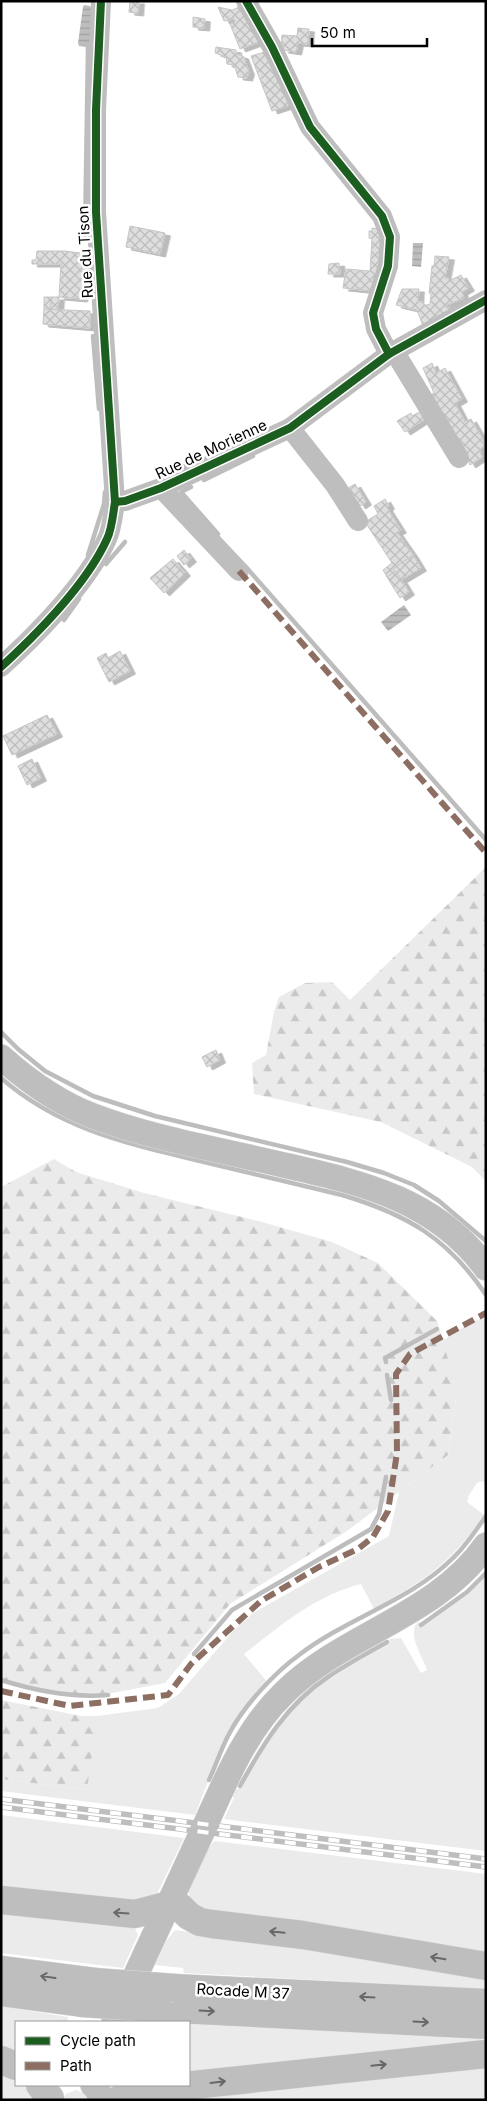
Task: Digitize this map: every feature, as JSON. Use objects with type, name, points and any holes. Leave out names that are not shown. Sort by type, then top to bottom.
[{"type":"highway","points":[[1,1900],[135,1914],[169,1905],[180,1906],[189,1916],[200,1922],[303,1935],[486,1966]]},
{"type":"highway","name":"Rocade M 37","points":[[1,1970],[89,1993],[158,2008],[486,2025]]},
{"type":"highway","name":"Rocade M 37","points":[[1,1992],[89,1993],[175,1988],[486,2003]]},
{"type":"highway","points":[[102,2092],[155,2090],[486,2054]]},
{"type":"highway","points":[[1,2060],[15,2066]]},
{"type":"main road","points":[[1,1057],[51,1096],[111,1123],[326,1174],[390,1194],[438,1221],[469,1249],[486,1268]]},
{"type":"main road","points":[[114,2021],[236,1760],[266,1713],[302,1676],[326,1659],[423,1603],[443,1589],[462,1572],[486,1545]]},
{"type":"street","name":"Rue du Tison","points":[[101,1],[96,110],[96,212],[115,502]]},
{"type":"street","points":[[246,1],[272,47],[310,127],[382,216],[390,237],[388,266],[373,313],[376,328],[460,458]]},
{"type":"street","name":"Rue de Morienne","points":[[115,502],[125,501],[161,488],[290,428],[391,353],[486,300]]},
{"type":"street","points":[[290,428],[335,486],[358,520]]},
{"type":"street","points":[[161,488],[239,571]]},
{"type":"street","points":[[1,667],[43,625],[90,570],[108,538],[115,502]]},
{"type":"green space","points":[[486,867],[486,1181],[472,1167],[381,1122],[254,1094],[252,1063],[266,1055],[274,1012],[279,997],[305,983],[332,982],[350,1000]]},
{"type":"green space","points":[[54,1159],[76,1172],[144,1193],[262,1222],[332,1242],[378,1263],[437,1321],[457,1390],[448,1455],[347,1531],[230,1604],[165,1683],[91,1697],[54,1693],[1,1680],[1,1187]]},
{"type":"green space","points":[[486,1316],[486,1483],[482,1481],[477,1483],[467,1502],[484,1515],[460,1546],[435,1570],[374,1609],[361,1584],[345,1589],[299,1613],[244,1654],[268,1683],[244,1714],[225,1746],[209,1779],[195,1815],[1,1791],[1,1779],[87,1790],[81,1716],[89,1717],[158,1708],[179,1694],[233,1631],[253,1613],[389,1536],[399,1492],[448,1455],[457,1390],[442,1341],[465,1326]]},
{"type":"green space","points":[[486,1573],[486,1851],[224,1819],[236,1789],[241,1788],[272,1735],[295,1707],[334,1676],[390,1643],[389,1639],[401,1638],[421,1673],[427,1670],[414,1638],[415,1626],[419,1621],[421,1625],[455,1601]]},
{"type":"green space","points":[[1,1700],[81,1716],[97,1716],[87,1790],[1,1779]]},
{"type":"green space","points":[[1,1815],[184,1838],[157,1894],[148,1902],[1,1892]]},
{"type":"green space","points":[[214,1841],[486,1874],[486,1957],[208,1914],[190,1900],[189,1892],[192,1877],[200,1861]]},
{"type":"green space","points":[[1,1906],[135,1928],[138,1935],[123,1968],[1,1953]]},
{"type":"green space","points":[[175,1930],[486,1973],[486,1989],[184,1973],[183,1968],[155,1965],[166,1941]]},
{"type":"green space","points":[[1,2006],[68,2017],[68,2021],[15,2021],[15,2061],[1,2054]]},
{"type":"green space","points":[[190,2024],[481,2039],[480,2043],[190,2080]]},
{"type":"green space","points":[[486,2062],[486,2100],[148,2100]]},
{"type":"green space","points":[[1,2070],[15,2076],[15,2086],[28,2086],[35,2100],[1,2100]]},
{"type":"green space","points":[[76,2090],[86,2094],[90,2100],[62,2100],[66,2094]]},
{"type":"shaded area","points":[[84,5],[90,6],[93,10],[90,44],[88,47],[79,46],[78,43]]},
{"type":"shaded area","points":[[413,243],[423,243],[421,267],[412,266]]},
{"type":"shaded area","points":[[404,605],[411,615],[388,631],[381,622]]},
{"type":"building","points":[[130,1],[139,1],[138,13],[129,12]]},
{"type":"building","points":[[244,5],[259,42],[240,49],[230,24],[235,22],[234,19],[224,21],[218,7],[232,10]]},
{"type":"building","points":[[193,17],[205,19],[204,28],[193,27]]},
{"type":"building","points":[[298,28],[309,29],[308,44],[298,43],[296,52],[283,50],[284,46],[281,45],[282,35],[297,36]]},
{"type":"building","points":[[216,47],[236,50],[236,54],[243,56],[249,72],[247,78],[238,77],[234,65],[227,64],[226,57],[215,53]]},
{"type":"building","points":[[268,51],[293,104],[272,111],[251,56]]},
{"type":"building","points":[[130,226],[165,233],[160,254],[126,247]]},
{"type":"building","points":[[372,228],[379,229],[384,262],[373,291],[343,288],[346,269],[370,271],[372,239],[369,238],[369,231],[372,231]]},
{"type":"building","points":[[37,251],[65,251],[88,254],[82,299],[59,297],[61,264],[32,264],[32,260],[36,260]]},
{"type":"building","points":[[435,256],[449,257],[445,278],[453,279],[461,275],[469,288],[462,292],[464,298],[447,305],[452,313],[423,326],[417,310],[396,305],[402,289],[419,289],[418,302],[423,302],[425,306],[430,304],[431,294],[429,293]]},
{"type":"building","points":[[339,263],[340,274],[328,274],[329,264]]},
{"type":"building","points":[[44,297],[52,297],[50,310],[44,309]]},
{"type":"building","points":[[52,297],[59,297],[58,310],[50,310]]},
{"type":"building","points":[[44,309],[90,311],[90,328],[43,324]]},
{"type":"building","points":[[432,363],[436,373],[445,368],[462,399],[455,403],[465,422],[471,419],[486,445],[479,450],[482,457],[470,465],[432,394],[434,393],[423,368]]},
{"type":"building","points":[[423,410],[428,417],[405,432],[397,421],[411,413],[412,416]]},
{"type":"building","points":[[355,484],[366,502],[360,506],[348,488]]},
{"type":"building","points":[[385,499],[389,506],[387,508],[401,530],[397,532],[413,555],[393,569],[396,571],[387,577],[383,570],[392,563],[365,522],[378,514],[374,506]]},
{"type":"building","points":[[184,550],[191,559],[184,565],[177,556]]},
{"type":"building","points":[[413,555],[421,568],[401,580],[393,569]]},
{"type":"building","points":[[173,559],[185,573],[164,593],[150,578]]},
{"type":"building","points":[[396,571],[409,592],[400,598],[387,577]]},
{"type":"building","points":[[120,651],[130,671],[109,682],[97,658],[106,653],[108,658]]},
{"type":"building","points":[[47,715],[57,734],[12,755],[3,736]]},
{"type":"building","points":[[32,759],[41,778],[27,785],[18,766]]},
{"type":"building","points":[[216,1050],[220,1060],[207,1067],[202,1057]]},
{"type":"waterway","points":[[85,235],[88,47]]},
{"type":"waterway","points":[[93,336],[99,409]]},
{"type":"waterway","points":[[204,480],[253,456]]},
{"type":"waterway","points":[[180,468],[192,463]]},
{"type":"waterway","points":[[191,487],[181,492],[218,534]]},
{"type":"waterway","points":[[105,492],[104,504],[106,505]]},
{"type":"waterway","points":[[88,555],[104,504]]},
{"type":"waterway","points":[[106,564],[125,542]]},
{"type":"waterway","points":[[246,567],[486,840]]},
{"type":"waterway","points":[[64,620],[79,599]]},
{"type":"waterway","points":[[1,1032],[45,1071],[93,1096],[155,1116],[347,1162],[384,1173],[414,1185],[439,1201],[486,1241]]},
{"type":"waterway","points":[[1,1078],[47,1111],[97,1133],[149,1149],[342,1195],[386,1211],[406,1220],[441,1243],[472,1275],[486,1295]]},
{"type":"waterway","points":[[386,1362],[385,1358],[437,1329]]},
{"type":"waterway","points":[[387,1375],[391,1400]]},
{"type":"waterway","points":[[194,1654],[232,1610],[371,1529],[379,1514],[386,1477]]},
{"type":"waterway","points":[[209,1780],[223,1745],[242,1713],[279,1671],[289,1662],[337,1630],[398,1598],[436,1573],[471,1538],[486,1516]]},
{"type":"waterway","points":[[421,1625],[467,1592],[486,1573]]},
{"type":"waterway","points":[[240,1786],[267,1740],[288,1712],[300,1700],[335,1672],[387,1642]]},
{"type":"waterway","points":[[1,1680],[54,1693],[108,1695]]},
{"type":"railway","points":[[1,1799],[486,1859]]},
{"type":"railway","points":[[1,1807],[486,1867]]},
{"type":"marked path","points":[[239,571],[486,853]]},
{"type":"marked path","points":[[1,1691],[70,1706],[168,1695],[191,1664],[261,1601],[319,1567],[358,1549],[373,1537],[388,1511],[397,1453],[396,1374],[410,1354],[486,1313]]},
{"type":"cycle path","points":[[1,667],[45,624],[87,573],[107,539],[113,516],[115,502],[96,212],[96,110],[101,1]]},
{"type":"cycle path","points":[[246,1],[272,47],[310,127],[382,216],[390,237],[388,266],[373,313],[376,329],[389,354]]},
{"type":"cycle path","points":[[115,502],[125,501],[161,488],[290,428],[389,354],[486,300]]}]
